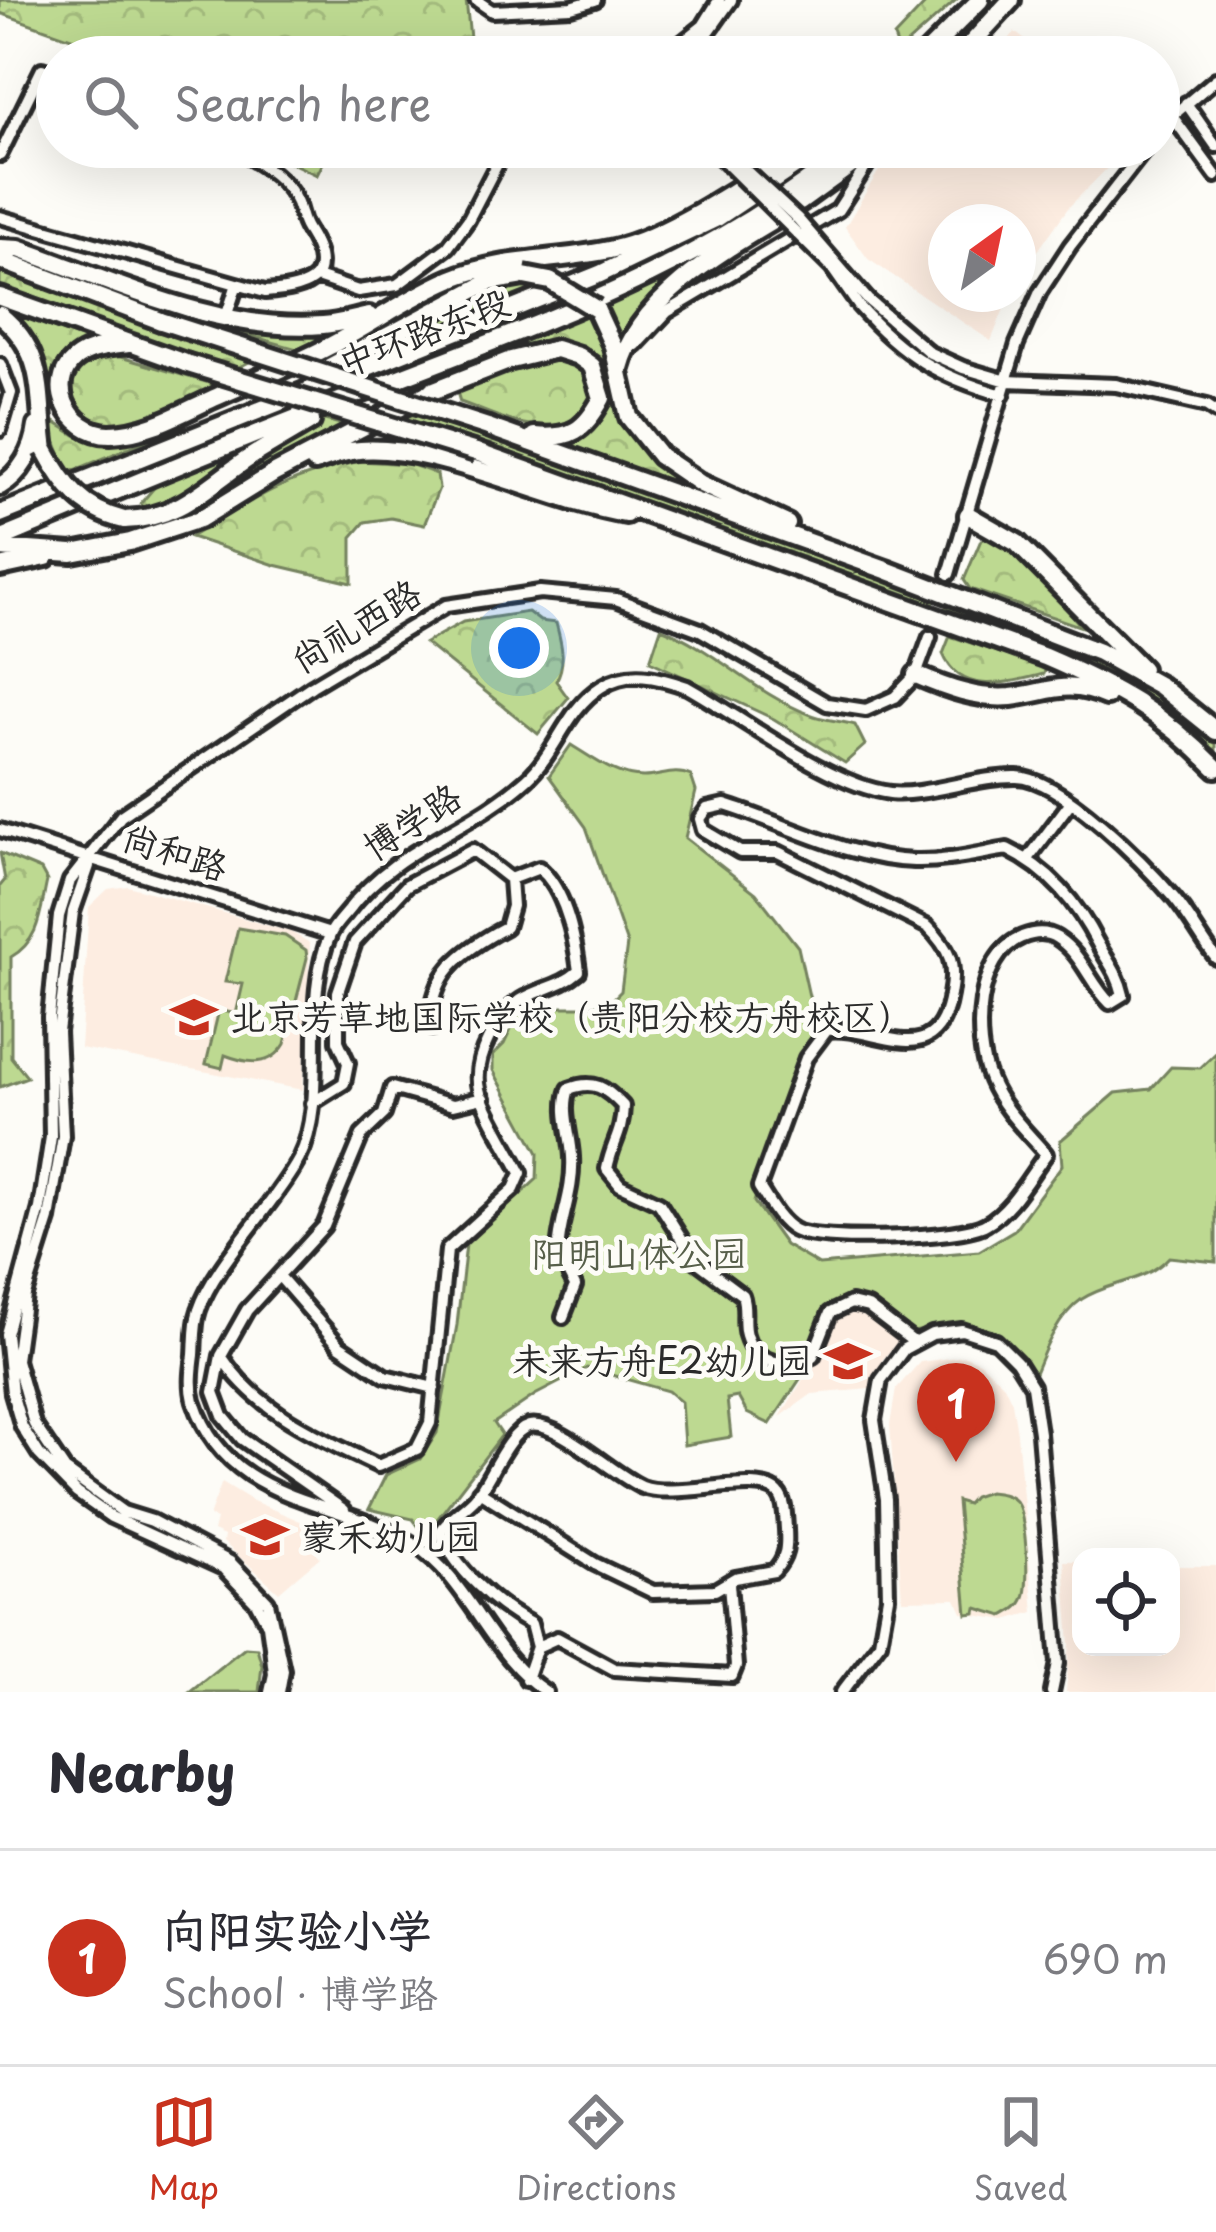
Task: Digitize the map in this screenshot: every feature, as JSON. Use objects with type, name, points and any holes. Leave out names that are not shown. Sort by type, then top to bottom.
[{"type":"highway","points":[[980,36],[1011,0]]},
{"type":"highway","points":[[935,36],[974,7]]},
{"type":"highway","points":[[944,36],[974,7]]},
{"type":"highway","points":[[128,344],[81,355],[62,380],[63,404],[72,420],[86,429],[108,435],[149,428],[340,341],[381,313],[454,278],[503,263],[623,247],[715,202],[765,168]]},
{"type":"highway","name":"中环路东段","points":[[0,514],[600,274],[716,218],[791,168]]},
{"type":"highway","name":"中环路东段","points":[[0,538],[622,291],[766,213],[824,168]]},
{"type":"highway","points":[[620,364],[632,332],[648,310],[847,168]]},
{"type":"highway","points":[[0,248],[19,249],[158,298],[226,316],[324,325],[381,313]]},
{"type":"highway","points":[[0,260],[161,321],[513,434],[886,570],[1099,652],[1160,686],[1212,724]]},
{"type":"highway","points":[[180,441],[381,342],[489,282],[524,276],[550,281],[596,309],[620,364],[629,417],[660,456],[701,484],[886,570]]},
{"type":"highway","points":[[0,297],[128,344],[476,452],[1045,657],[1135,698],[1181,732],[1216,768]]},
{"type":"highway","points":[[0,315],[27,344],[37,364],[45,450],[62,483],[93,509],[124,520],[150,520],[188,504],[344,399]]},
{"type":"highway","points":[[0,567],[130,542],[200,519],[273,474],[432,391],[511,360],[556,349],[592,366],[602,398],[585,426],[548,437],[513,434]]},
{"type":"highway","points":[[0,486],[13,478],[35,440],[40,401]]},
{"type":"highway","points":[[273,474],[352,451],[403,452],[591,508],[672,522]]},
{"type":"highway","points":[[0,501],[52,492]]},
{"type":"highway","points":[[968,514],[1017,543],[1160,686]]},
{"type":"highway","points":[[0,548],[72,554]]},
{"type":"highway","points":[[916,675],[976,696],[1011,697],[1053,686],[1083,686],[1162,718]]},
{"type":"highway","points":[[1181,732],[1216,780]]},
{"type":"street","points":[[476,0],[492,11],[571,7],[595,0]]},
{"type":"street","points":[[690,36],[703,26],[719,0]]},
{"type":"street","points":[[704,36],[731,0]]},
{"type":"street","points":[[1180,109],[1216,79]]},
{"type":"street","points":[[0,155],[36,81]]},
{"type":"street","points":[[1186,103],[1216,146]]},
{"type":"street","points":[[1180,127],[1216,176]]},
{"type":"street","points":[[263,168],[282,181],[296,200],[303,225],[316,244],[319,273]]},
{"type":"street","points":[[319,273],[358,284],[392,281],[440,246],[490,168]]},
{"type":"street","points":[[736,168],[919,363],[964,384],[1003,395]]},
{"type":"street","points":[[620,364],[667,312],[838,210],[866,168]]},
{"type":"street","points":[[950,574],[1017,344],[1040,292],[1131,168]]},
{"type":"street","points":[[0,217],[265,292],[296,290],[319,273]]},
{"type":"street","points":[[226,316],[238,284]]},
{"type":"street","points":[[863,303],[930,352],[963,368],[1007,381],[1116,385],[1216,412]]},
{"type":"street","points":[[0,364],[11,393],[0,430]]},
{"type":"street","name":"尚礼西路","points":[[274,1692],[268,1625],[256,1602],[223,1568],[111,1517],[77,1493],[39,1454],[22,1427],[12,1394],[6,1334],[40,1208],[50,1137],[49,1017],[59,916],[70,881],[121,816],[311,686],[446,606],[540,592],[616,599],[700,629],[827,704],[866,710],[895,697],[916,675]]},
{"type":"street","points":[[916,675],[930,637]]},
{"type":"street","name":"博学路","points":[[546,1692],[526,1679],[452,1581],[415,1545],[270,1490],[235,1466],[214,1439],[194,1399],[191,1375],[199,1310],[302,1153],[312,1103],[314,1007],[330,934],[362,891],[388,866],[498,803],[532,775],[578,706],[602,686],[630,675],[688,687],[852,782],[892,794],[994,777],[1025,777],[1070,803],[1133,854],[1177,902],[1216,958]]},
{"type":"street","points":[[1028,859],[1070,803]]},
{"type":"street","points":[[725,806],[880,857],[951,859],[1007,849],[1028,859],[1088,919],[1118,972],[1123,994],[1110,1003],[1098,991],[1085,964],[1059,939],[1043,932],[1002,948],[983,992],[981,1040],[988,1078],[1018,1125],[1046,1154],[1009,1204],[984,1226],[950,1233],[828,1239],[792,1229],[759,1187],[806,1058],[827,1030],[845,1028],[910,1042],[939,1027],[953,980],[948,947],[928,928],[778,852],[740,852],[703,830],[700,819],[707,808],[725,806]]},
{"type":"street","name":"尚和路","points":[[0,830],[330,934]]},
{"type":"street","points":[[312,1103],[344,1083],[348,1063],[338,1041],[338,992],[355,942],[407,885],[473,850],[510,879],[512,906],[506,927],[475,943],[443,974],[430,1001],[432,1028]]},
{"type":"street","points":[[221,1356],[238,1382],[265,1406],[378,1466],[417,1449],[430,1424],[447,1250],[514,1189],[521,1173],[478,1089],[480,1065],[500,1016],[524,998],[562,986],[578,971],[576,949],[551,879],[539,868],[510,879]]},
{"type":"street","points":[[563,1317],[575,1286],[558,1253],[572,1198],[564,1102],[569,1089],[595,1084],[623,1106],[622,1133],[610,1150],[607,1169],[620,1185],[659,1203],[695,1260],[742,1295],[746,1334],[759,1356],[779,1365],[813,1356],[830,1313],[850,1303],[868,1307],[915,1342]]},
{"type":"street","points":[[356,1520],[242,1439],[223,1416],[214,1392],[221,1356],[247,1310],[324,1226],[362,1135],[384,1114],[392,1088],[453,1105],[483,1098]]},
{"type":"street","points":[[280,1277],[340,1346],[385,1376],[434,1388]]},
{"type":"street","points":[[842,1692],[880,1642],[889,1597],[886,1499],[874,1420],[881,1381],[904,1349],[915,1342],[962,1330],[996,1341],[1032,1386],[1058,1663],[1052,1692]]},
{"type":"street","points":[[479,1491],[595,1564],[653,1592],[715,1590],[735,1578],[773,1571],[783,1561],[786,1526],[783,1500],[776,1490],[760,1484],[663,1492],[640,1486],[542,1426],[528,1426],[517,1434],[479,1491],[451,1515],[441,1531],[446,1545],[485,1594],[614,1669],[732,1676],[736,1666],[729,1584]]},
{"type":"street","points":[[526,1679],[537,1647],[531,1624]]},
{"type":"street","points":[[537,1647],[557,1638]]},
{"type":"street","points":[[728,1676],[728,1692]]},
{"type":"shaded area","points":[[882,168],[1107,168],[1068,208],[1036,253],[1036,204],[928,204],[928,299],[868,259],[845,227]]},
{"type":"shaded area","points":[[948,312],[1003,312],[991,341]]},
{"type":"shaded area","name":"北京芳草地国际学校（贵阳分校方舟校区）","points":[[128,886],[291,932],[310,943],[303,1090],[80,1048],[89,907],[108,889]]},
{"type":"shaded area","name":"未来方舟E2幼儿园","points":[[850,1309],[863,1311],[903,1337],[883,1359],[870,1389],[812,1394],[780,1417],[830,1335],[831,1322]]},
{"type":"shaded area","points":[[965,1356],[980,1362],[1004,1385],[1017,1433],[1034,1612],[1006,1620],[962,1613],[956,1599],[902,1600],[890,1425],[896,1389],[920,1362]]},
{"type":"shaded area","name":"蒙禾幼儿园","points":[[222,1482],[312,1526],[306,1538],[320,1557],[279,1592],[223,1542],[224,1536],[213,1531],[216,1519],[209,1516]]},
{"type":"shaded area","points":[[1064,1561],[1072,1561],[1072,1656],[1180,1656],[1180,1566],[1216,1566],[1216,1692],[1066,1692],[1070,1644]]},
{"type":"green space","points":[[0,0],[466,0],[470,36],[65,36],[0,13]]},
{"type":"green space","points":[[929,0],[956,0],[916,36],[895,36]]},
{"type":"green space","points":[[0,266],[255,359],[233,370],[0,288]]},
{"type":"green space","points":[[679,271],[643,305],[618,343],[597,304]]},
{"type":"green space","points":[[516,280],[546,287],[418,337],[415,334],[468,299]]},
{"type":"green space","points":[[471,282],[336,361],[324,356],[455,284]]},
{"type":"green space","points":[[586,308],[598,325],[621,419],[639,446],[695,488],[564,446],[594,426],[607,402],[602,376],[579,349],[511,352],[421,388],[408,382]]},
{"type":"green space","points":[[11,312],[94,343],[66,360],[53,391],[46,386],[28,334]]},
{"type":"green space","points":[[354,326],[304,351],[237,332],[242,329],[277,332]]},
{"type":"green space","points":[[117,356],[220,389],[136,424],[103,429],[79,418],[73,383],[92,362]]},
{"type":"green space","points":[[555,356],[574,363],[593,384],[589,407],[579,416],[534,426],[460,402],[457,392],[465,383]]},
{"type":"green space","points":[[405,409],[647,490],[1100,661],[1189,720],[1216,744],[1216,755],[1146,696],[1080,657],[666,508],[392,419]]},
{"type":"green space","points":[[190,418],[177,428],[68,473],[50,428],[53,421],[77,436],[109,439]]},
{"type":"green space","points":[[321,419],[344,425],[193,516],[263,453]]},
{"type":"green space","points":[[267,437],[184,503],[143,513],[141,503],[164,476]]},
{"type":"green space","points":[[360,461],[410,464],[437,474],[439,488],[424,525],[391,518],[365,522],[352,537],[352,583],[275,565],[191,537],[291,482]]},
{"type":"green space","points":[[991,537],[1013,548],[1082,627],[970,589],[964,580],[981,540]]},
{"type":"green space","points":[[528,612],[540,621],[556,623],[562,659],[556,681],[568,698],[538,734],[425,643],[463,622]]},
{"type":"green space","points":[[661,628],[789,705],[855,725],[865,745],[845,763],[774,719],[650,661]]},
{"type":"green space","points":[[950,636],[1046,668],[1044,674],[1001,683],[973,682],[951,668],[943,654]]},
{"type":"green space","name":"阳明山体公园","points":[[571,745],[624,774],[691,776],[696,791],[685,838],[756,893],[798,947],[817,1032],[799,1068],[754,1202],[785,1245],[819,1265],[979,1251],[1014,1230],[1062,1165],[1060,1141],[1116,1093],[1151,1089],[1171,1067],[1200,1068],[1216,1053],[1216,1262],[1169,1257],[1150,1272],[1082,1299],[1060,1323],[1035,1373],[981,1330],[953,1327],[912,1332],[889,1313],[853,1297],[829,1306],[806,1370],[770,1424],[747,1413],[738,1397],[727,1399],[731,1437],[684,1445],[681,1402],[668,1391],[587,1368],[494,1423],[502,1435],[425,1535],[413,1519],[369,1509],[386,1475],[420,1459],[437,1433],[466,1244],[537,1179],[538,1153],[493,1070],[493,1055],[518,1015],[531,1007],[585,1007],[610,1002],[621,991],[627,944],[586,827],[549,776]]},
{"type":"green space","points":[[0,853],[41,870],[47,881],[33,934],[11,957],[11,1057],[27,1077],[0,1087],[0,886],[5,880]]},
{"type":"green space","points":[[238,928],[285,936],[306,950],[307,958],[285,1044],[273,1057],[258,1062],[225,1055],[222,1068],[206,1064],[219,1010],[236,1014],[243,984],[225,982]]},
{"type":"green space","points":[[988,1492],[1015,1501],[1024,1532],[1024,1597],[1003,1616],[977,1608],[976,1613],[967,1614],[957,1501],[967,1504]]},
{"type":"green space","points":[[245,1647],[257,1648],[262,1665],[259,1692],[189,1692]]},
{"type":"tunnel","points":[[930,637],[949,574]]},
{"type":"place","name":"北京芳草地国际学校（贵阳分校方舟校区）","points":[[194,1017]]},
{"type":"place","name":"未来方舟E2幼儿园","points":[[848,1361]]},
{"type":"place","name":"向阳实验小学","points":[[956,1462]]},
{"type":"place","name":"蒙禾幼儿园","points":[[265,1537]]}]
